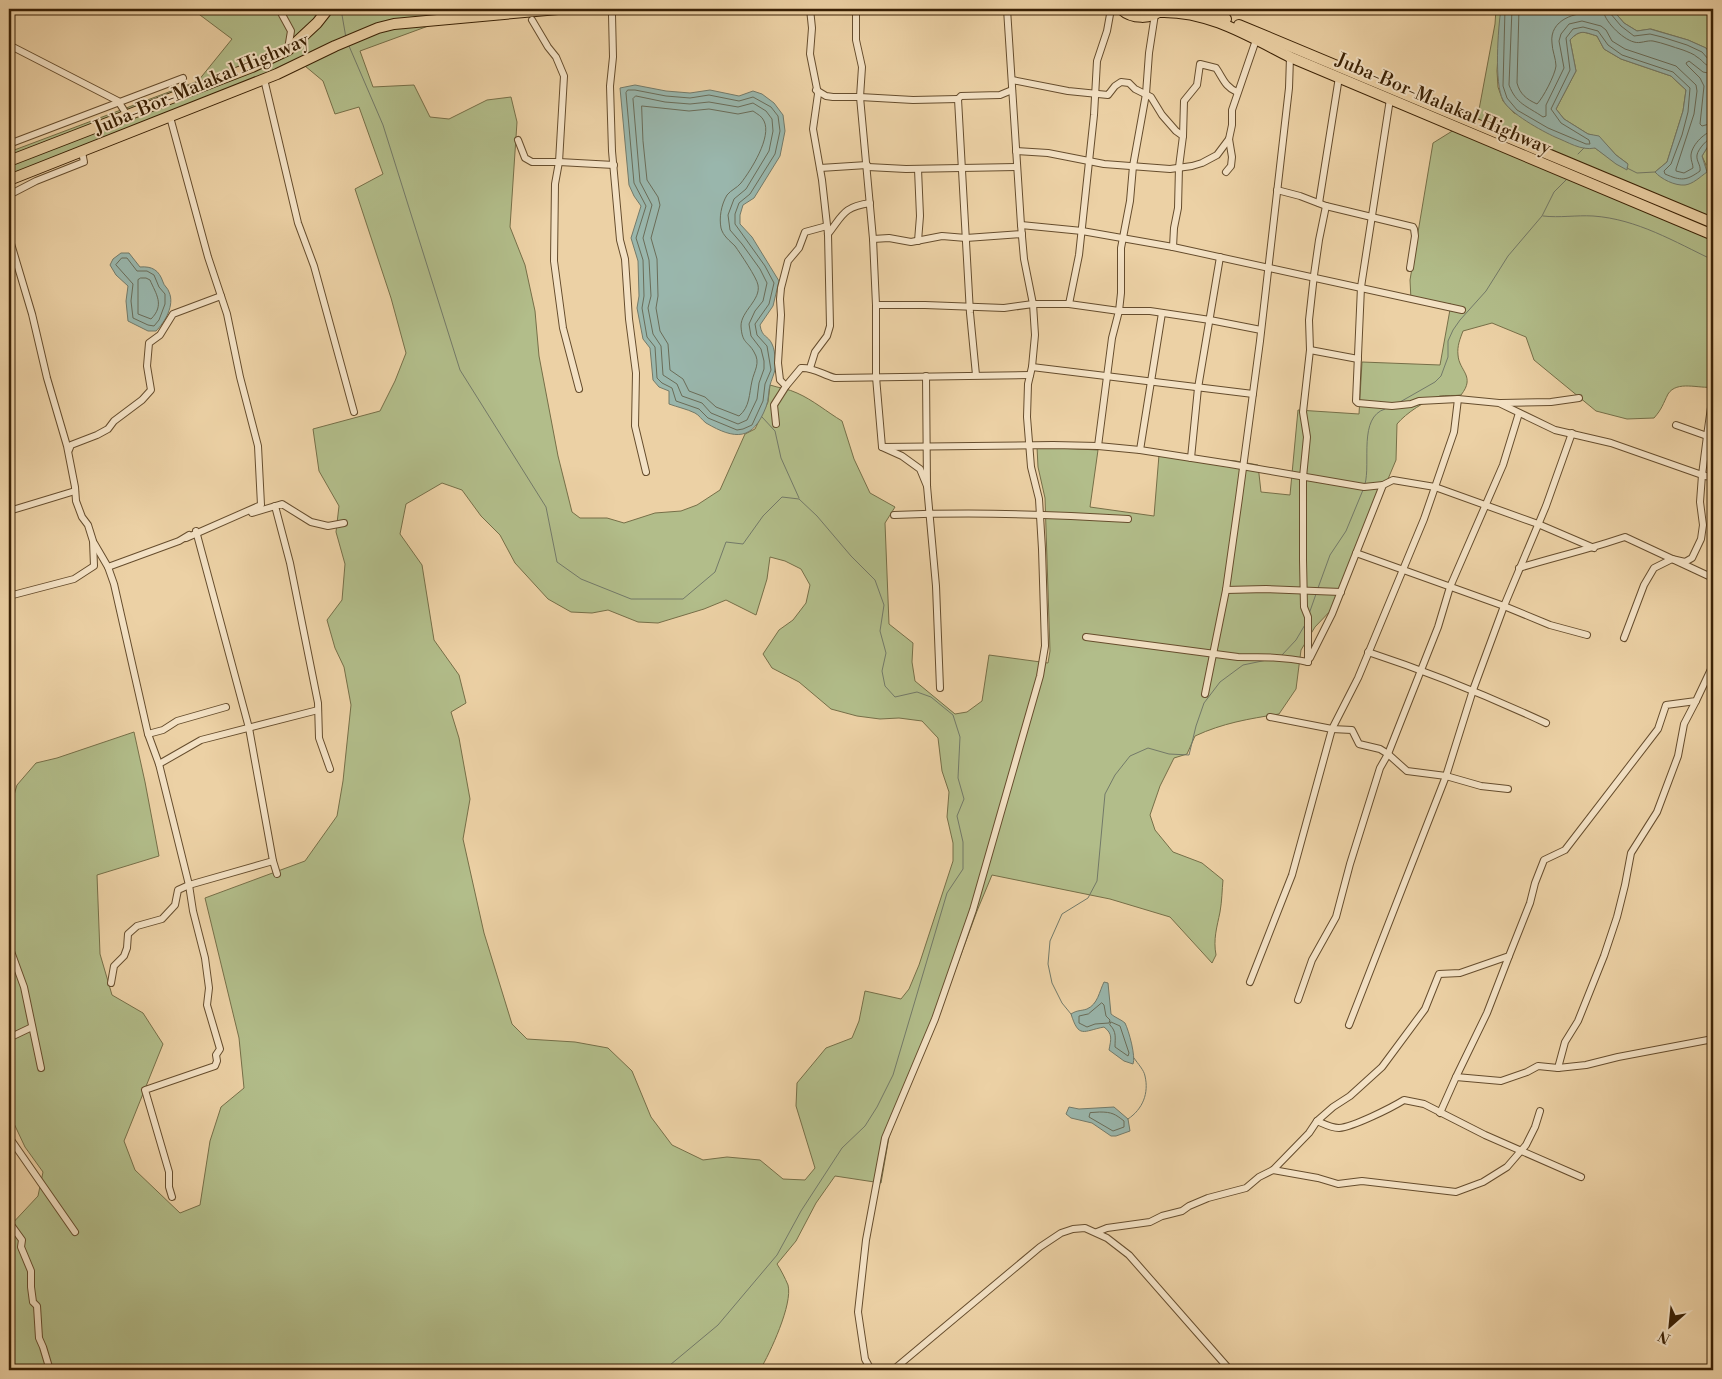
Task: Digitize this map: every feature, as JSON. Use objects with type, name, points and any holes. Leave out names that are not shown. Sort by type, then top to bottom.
[{"type":"highway","name":"Juba-Bor-Malakal Highway","points":[[9,161],[252,67],[288,50],[317,23],[328,9]]},
{"type":"highway","name":"Juba-Bor-Malakal Highway","points":[[9,180],[264,79],[361,35],[394,24],[558,9]]},
{"type":"highway","name":"Juba-Bor-Malakal Highway","points":[[1121,9],[1129,15],[1136,17],[1149,16],[1159,11],[1188,13],[1206,18],[1290,57],[1713,235]]},
{"type":"highway","name":"Juba-Bor-Malakal Highway","points":[[1203,9],[1713,223]]},
{"type":"street","points":[[279,9],[291,31],[288,50]]},
{"type":"street","points":[[810,9],[812,28],[810,54],[818,97],[813,129],[828,234],[830,330],[816,352],[810,368]]},
{"type":"street","points":[[856,9],[856,40],[862,67],[860,97],[873,239],[876,305],[876,377],[882,447]]},
{"type":"street","points":[[871,1370],[865,1360],[858,1312],[866,1240],[885,1138],[934,1019],[973,910],[1040,676],[1045,646],[1044,584],[1039,499],[1031,467],[1027,409],[1028,384],[1032,367],[1035,335],[1033,304],[1024,259],[1016,167],[1007,9]]},
{"type":"street","points":[[1069,304],[1082,231],[1096,94],[1097,61],[1106,36],[1111,9]]},
{"type":"street","points":[[1098,446],[1112,338],[1120,311],[1123,238],[1130,201],[1132,166],[1146,94],[1149,53],[1159,11]]},
{"type":"street","points":[[612,15],[610,100],[614,165],[620,240],[625,259],[629,319],[636,373],[635,426],[646,472]]},
{"type":"street","points":[[532,20],[548,48],[556,57],[564,76],[554,213],[554,261],[563,328],[579,389]]},
{"type":"street","points":[[1226,172],[1231,166],[1232,157],[1229,139],[1232,110],[1256,40]]},
{"type":"street","points":[[9,45],[118,101],[127,115]]},
{"type":"street","points":[[1205,694],[1226,590],[1253,394],[1289,88],[1290,57]]},
{"type":"street","points":[[1173,247],[1178,208],[1184,101],[1197,85],[1200,64],[1216,68],[1226,85],[1237,92]]},
{"type":"street","points":[[1308,662],[1308,617],[1304,607],[1303,477],[1307,437],[1303,412],[1310,350],[1309,320],[1339,77]]},
{"type":"street","points":[[9,144],[118,101],[183,78]]},
{"type":"street","points":[[264,79],[298,223],[314,266],[354,412]]},
{"type":"street","points":[[1012,80],[1040,86],[1108,95],[1115,86],[1122,82],[1128,83],[1151,97],[1162,115],[1183,136]]},
{"type":"street","points":[[816,90],[826,96],[913,100],[958,99],[960,96],[1000,95],[1012,90]]},
{"type":"street","points":[[958,99],[976,375]]},
{"type":"street","points":[[1390,99],[1362,287],[1356,401],[1358,403],[1392,406],[1419,401],[1458,399],[1499,403],[1551,402],[1579,398]]},
{"type":"street","points":[[170,117],[208,257],[227,314],[240,377],[258,446],[261,505],[186,538]]},
{"type":"street","points":[[1016,151],[1048,153],[1088,162],[1164,169],[1192,166],[1210,158],[1216,155],[1229,139]]},
{"type":"street","points":[[518,140],[523,155],[530,161],[614,165]]},
{"type":"street","points":[[9,195],[36,181],[84,162],[82,152]]},
{"type":"street","points":[[820,168],[867,166],[918,168],[1016,167]]},
{"type":"street","points":[[918,168],[920,209],[918,241]]},
{"type":"street","points":[[1277,190],[1322,205],[1414,229],[1415,236],[1410,268]]},
{"type":"street","points":[[828,234],[853,206],[870,204]]},
{"type":"street","points":[[1021,225],[1082,231],[1173,247],[1268,266],[1462,310]]},
{"type":"street","points":[[786,386],[780,380],[778,373],[782,315],[780,299],[788,261],[799,248],[805,232],[827,226]]},
{"type":"street","points":[[873,239],[889,238],[911,242],[942,236],[966,238],[1022,234]]},
{"type":"street","points":[[9,237],[32,314],[47,378],[67,446],[76,500],[82,517],[88,525],[93,541],[108,567],[114,584],[148,734],[159,764],[205,958],[210,988],[207,1005],[220,1049],[216,1055],[217,1061],[215,1066],[145,1090],[169,1172],[169,1186],[172,1197]]},
{"type":"street","points":[[1191,458],[1198,388],[1220,257]]},
{"type":"street","points":[[68,450],[71,445],[108,429],[114,421],[142,400],[151,390],[148,366],[149,343],[160,335],[173,314],[221,296]]},
{"type":"street","points":[[876,305],[925,304],[1004,308],[1033,304],[1069,304],[1120,311],[1150,311],[1261,330]]},
{"type":"street","points":[[1140,450],[1162,313]]},
{"type":"street","points":[[1310,350],[1358,359]]},
{"type":"street","points":[[1032,367],[1253,394]]},
{"type":"street","points":[[776,424],[774,405],[799,369],[810,368],[835,378],[1030,375]]},
{"type":"street","points":[[926,376],[928,514],[936,586],[940,688]]},
{"type":"street","points":[[1624,638],[1644,586],[1654,568],[1672,559],[1684,562],[1692,558],[1701,539],[1700,502],[1702,475],[1710,437],[1713,393]]},
{"type":"street","points":[[1250,982],[1292,875],[1332,729],[1358,678],[1424,519],[1454,432],[1458,399]]},
{"type":"street","points":[[1499,403],[1555,430],[1610,443],[1713,478]]},
{"type":"street","points":[[1298,1000],[1312,960],[1336,917],[1350,864],[1380,768],[1388,754],[1422,670],[1438,628],[1450,587],[1503,465],[1519,413]]},
{"type":"street","points":[[1676,425],[1710,437]]},
{"type":"street","points":[[1349,1025],[1446,776],[1473,690],[1572,433]]},
{"type":"street","points":[[882,447],[1098,446],[1140,450],[1364,487],[1383,485],[1393,480],[1434,487],[1538,524],[1594,548]]},
{"type":"street","points":[[882,447],[902,456],[920,469],[927,486]]},
{"type":"street","points":[[1308,662],[1332,614],[1383,485]]},
{"type":"street","points":[[9,511],[75,491]]},
{"type":"street","points":[[108,567],[179,541],[196,531],[282,504],[311,522],[328,526],[344,524]]},
{"type":"street","points":[[275,506],[290,563],[318,710],[319,738],[330,769]]},
{"type":"street","points":[[894,516],[928,514],[1066,515],[1128,519]]},
{"type":"street","points":[[196,531],[249,728],[277,874]]},
{"type":"street","points":[[1520,568],[1594,548],[1625,537],[1713,578]]},
{"type":"street","points":[[9,594],[74,579],[94,566],[93,541]]},
{"type":"street","points":[[1356,553],[1504,606],[1550,625],[1587,635]]},
{"type":"street","points":[[1226,590],[1340,592]]},
{"type":"street","points":[[1086,637],[1238,657],[1293,659],[1308,662]]},
{"type":"street","points":[[1368,652],[1473,690],[1546,723]]},
{"type":"street","points":[[1558,1068],[1565,1042],[1578,1021],[1609,940],[1625,885],[1631,853],[1657,812],[1678,756],[1684,724],[1713,665]]},
{"type":"street","points":[[1440,1113],[1487,1013],[1530,903],[1544,860],[1565,850],[1658,729],[1666,705],[1696,701]]},
{"type":"street","points":[[148,734],[163,730],[177,721],[226,707]]},
{"type":"street","points":[[159,764],[201,740],[318,710]]},
{"type":"street","points":[[1270,716],[1332,729],[1352,730],[1360,744],[1380,749],[1407,771],[1446,776],[1481,786],[1508,789]]},
{"type":"street","points":[[111,984],[114,966],[124,956],[127,948],[128,934],[136,926],[162,919],[175,906],[178,890],[189,885],[273,861]]},
{"type":"street","points":[[9,946],[24,987],[41,1068]]},
{"type":"street","points":[[1097,1232],[1107,1228],[1150,1222],[1162,1216],[1182,1211],[1208,1198],[1246,1188],[1259,1177],[1273,1170],[1309,1133],[1317,1121],[1333,1106],[1350,1096],[1382,1066],[1425,1009],[1439,974],[1460,972],[1508,956]]},
{"type":"street","points":[[9,1038],[32,1027]]},
{"type":"street","points":[[1456,1077],[1501,1081],[1538,1066],[1558,1068],[1586,1065],[1618,1056],[1679,1047],[1713,1039]]},
{"type":"street","points":[[1317,1121],[1330,1127],[1341,1128],[1390,1109],[1404,1100],[1424,1104],[1485,1135],[1582,1177]]},
{"type":"street","points":[[1273,1170],[1318,1178],[1338,1184],[1362,1181],[1456,1192],[1482,1182],[1507,1167],[1526,1145],[1535,1128],[1540,1111]]},
{"type":"street","points":[[9,1137],[75,1232]]},
{"type":"street","points":[[9,1222],[22,1240],[21,1247],[31,1271],[31,1287],[34,1302],[37,1306],[39,1338],[49,1370]]},
{"type":"street","points":[[893,1370],[1040,1247],[1061,1233],[1085,1228],[1108,1238],[1129,1254],[1230,1370]]},
{"type":"green space","points":[[192,9],[505,9],[508,16],[431,25],[360,51],[373,87],[414,85],[430,117],[449,119],[487,100],[511,97],[517,122],[510,227],[525,265],[535,311],[539,356],[558,456],[572,512],[580,518],[607,518],[624,523],[655,513],[681,511],[697,505],[720,490],[745,434],[755,429],[768,402],[770,385],[791,390],[803,396],[842,421],[854,459],[870,493],[895,507],[885,523],[889,624],[913,643],[912,662],[915,681],[955,714],[967,712],[982,701],[989,655],[1048,663],[1050,651],[1045,498],[1038,467],[1037,447],[1098,450],[1090,507],[1154,516],[1159,455],[1236,461],[1258,465],[1261,492],[1290,495],[1298,410],[1359,414],[1362,362],[1440,365],[1451,304],[1411,300],[1410,280],[1433,143],[1478,115],[1495,24],[1496,9],[1501,9],[1497,71],[1498,87],[1503,101],[1514,113],[1595,148],[1605,155],[1628,164],[1616,155],[1599,137],[1588,134],[1564,119],[1556,109],[1576,71],[1570,40],[1573,37],[1582,32],[1597,36],[1604,49],[1621,59],[1671,76],[1686,90],[1683,111],[1667,162],[1655,172],[1706,165],[1702,156],[1713,138],[1713,387],[1677,387],[1668,394],[1661,409],[1654,418],[1627,419],[1596,411],[1534,360],[1526,337],[1492,323],[1463,331],[1458,352],[1459,361],[1467,378],[1465,388],[1461,395],[1440,396],[1423,404],[1411,411],[1397,424],[1396,460],[1334,607],[1315,627],[1301,650],[1296,689],[1279,714],[1226,725],[1195,736],[1187,754],[1174,758],[1160,786],[1150,815],[1155,830],[1173,852],[1202,863],[1223,880],[1221,908],[1215,938],[1216,955],[1212,963],[1170,917],[1110,899],[992,875],[889,1137],[881,1183],[835,1176],[816,1203],[796,1241],[777,1264],[788,1285],[789,1293],[784,1316],[775,1341],[760,1370],[13,1370],[14,1359],[9,1349],[9,1227],[38,1196],[43,1172],[25,1147],[9,1113],[9,823],[11,805],[17,785],[36,763],[57,758],[134,732],[159,856],[97,875],[100,954],[112,995],[143,1013],[163,1044],[124,1141],[135,1170],[180,1213],[200,1205],[210,1141],[221,1107],[244,1088],[239,1038],[205,898],[305,861],[337,816],[343,781],[351,705],[344,667],[335,648],[327,620],[342,600],[345,564],[336,532],[339,506],[319,471],[313,429],[380,411],[406,353],[391,298],[355,189],[383,174],[359,107],[335,114],[323,81],[305,66],[232,97],[9,184],[9,152],[198,81],[232,39]],"holes":[[[442,483],[462,490],[481,516],[500,535],[515,563],[548,599],[571,612],[592,613],[608,610],[638,622],[658,623],[726,600],[756,615],[767,579],[770,557],[785,561],[801,569],[810,585],[806,603],[793,620],[779,630],[763,654],[772,668],[799,682],[831,709],[857,716],[922,721],[938,738],[942,771],[949,792],[947,817],[953,843],[953,861],[919,965],[909,989],[901,999],[865,991],[859,1021],[852,1038],[826,1048],[797,1083],[796,1106],[815,1168],[805,1180],[783,1179],[760,1160],[727,1157],[703,1160],[672,1145],[651,1117],[632,1071],[608,1048],[575,1042],[527,1039],[512,1024],[484,933],[463,839],[470,799],[459,738],[451,712],[466,703],[459,675],[434,640],[422,565],[400,534],[406,504]]]},
{"type":"green space","points":[[1612,9],[1713,9],[1713,58],[1706,48],[1688,40],[1651,29],[1637,31],[1624,23]]},
{"type":"water","points":[[1501,9],[1612,9],[1624,23],[1637,31],[1650,29],[1688,40],[1706,48],[1713,58],[1713,138],[1702,156],[1707,172],[1691,183],[1681,185],[1668,182],[1655,172],[1667,162],[1683,111],[1686,90],[1671,76],[1621,59],[1604,49],[1597,36],[1589,33],[1582,32],[1570,40],[1576,71],[1556,109],[1564,119],[1588,134],[1599,136],[1616,155],[1628,164],[1627,170],[1595,148],[1580,147],[1555,137],[1519,116],[1506,105],[1498,82]]},
{"type":"water","points":[[635,85],[690,93],[710,90],[739,96],[753,91],[762,94],[774,103],[783,115],[785,131],[780,156],[754,198],[743,205],[740,215],[740,224],[752,237],[779,281],[773,306],[760,325],[762,332],[773,346],[775,353],[775,366],[767,404],[755,426],[742,434],[734,434],[716,429],[695,413],[669,404],[669,391],[659,387],[653,380],[650,348],[643,339],[637,308],[639,296],[638,261],[631,238],[641,206],[629,185],[620,88]]},
{"type":"water","points":[[121,253],[129,253],[140,267],[148,267],[159,274],[171,297],[170,308],[166,318],[156,331],[148,331],[128,321],[126,301],[128,286],[116,275],[110,265],[113,259]]},
{"type":"water","points":[[1104,982],[1108,983],[1111,1014],[1124,1022],[1127,1027],[1133,1050],[1133,1064],[1124,1061],[1109,1050],[1111,1037],[1104,1027],[1086,1031],[1079,1030],[1071,1014],[1091,1007],[1098,997]]},
{"type":"water","points":[[1069,1107],[1079,1109],[1114,1107],[1128,1119],[1130,1131],[1111,1136],[1092,1123],[1071,1118],[1066,1114]]},
{"type":"waterway","points":[[341,9],[346,38]]},
{"type":"waterway","points":[[349,46],[383,125],[460,370],[546,507],[557,562],[581,579],[631,599],[683,599],[715,572],[726,542],[743,544],[763,516],[782,497],[799,499],[875,580],[884,605],[880,631],[886,653],[882,671],[885,686],[895,697],[917,692],[931,697],[953,715],[960,737],[958,778],[964,799],[957,816],[963,842],[963,869],[947,893],[893,1075],[865,1126],[842,1148],[801,1211],[777,1255],[718,1325],[664,1370]]},
{"type":"waterway","points":[[1578,154],[1584,148]]},
{"type":"waterway","points":[[1627,168],[1637,173],[1655,172]]},
{"type":"waterway","points":[[1400,402],[1435,382],[1441,376],[1448,357],[1448,341],[1453,330],[1486,291],[1508,256],[1542,216],[1554,192],[1566,180]]},
{"type":"waterway","points":[[1543,216],[1593,216],[1625,222],[1655,232],[1713,260]]},
{"type":"waterway","points":[[1365,484],[1368,431],[1371,421],[1385,409]]},
{"type":"waterway","points":[[762,417],[775,431],[781,458],[799,498]]},
{"type":"waterway","points":[[1318,588],[1330,555],[1346,531],[1363,490]]},
{"type":"waterway","points":[[1309,614],[1316,594]]},
{"type":"waterway","points":[[1282,655],[1296,640],[1306,623]]},
{"type":"waterway","points":[[1071,1014],[1062,1003],[1052,983],[1048,964],[1050,941],[1062,914],[1088,898],[1097,881],[1105,794],[1115,775],[1130,756],[1148,748],[1169,754],[1189,755],[1204,703],[1220,682],[1243,665],[1267,660]]},
{"type":"waterway","points":[[1128,1119],[1138,1110],[1144,1100],[1146,1088],[1144,1074],[1134,1058]]}]
